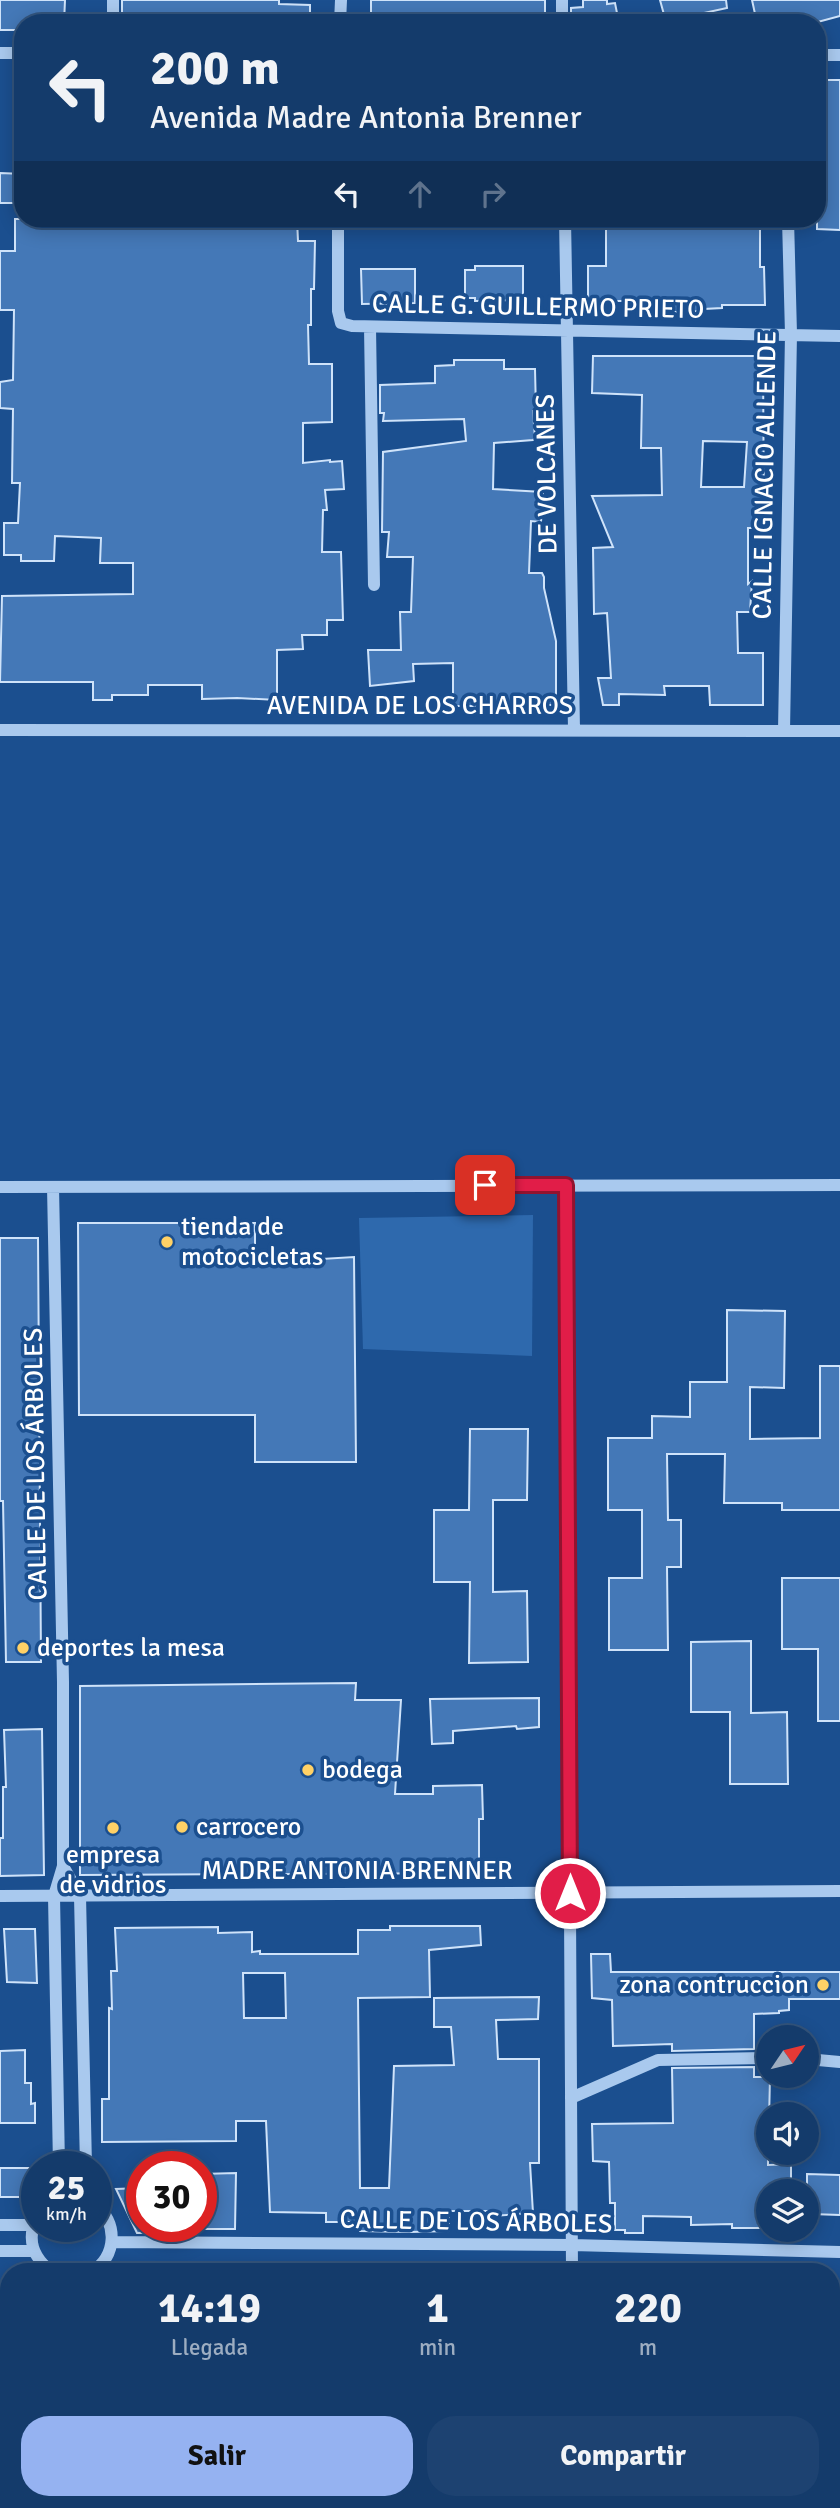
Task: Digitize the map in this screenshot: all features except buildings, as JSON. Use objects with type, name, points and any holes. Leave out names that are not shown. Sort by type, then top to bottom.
[{"type":"street","name":"CALLE G. GUILLERMO PRIETO","points":[[338,228],[338,311],[341,323],[370,327],[840,336]]},
{"type":"street","name":"DE VOLCANES","points":[[565,228],[575,729]]},
{"type":"street","name":"CALLE IGNACIO ALLENDE","points":[[784,731],[791,334],[788,228]]},
{"type":"street","points":[[370,327],[374,585]]},
{"type":"street","name":"AVENIDA DE LOS CHARROS","points":[[0,730],[840,731]]},
{"type":"street","points":[[566,1185],[572,2263]]},
{"type":"street","points":[[0,1187],[840,1185]]},
{"type":"street","name":"CALLE DE LOS ÁRBOLES","points":[[53,1187],[63,1682],[63,1866],[54,1896],[60,2151]]},
{"type":"street","name":"CALLE DE LOS ÁRBOLES","points":[[63,1866],[80,1896],[86,2151]]},
{"type":"street","name":"MADRE ANTONIA BRENNER","points":[[0,1896],[840,1891]]},
{"type":"street","points":[[571,2098],[658,2060],[756,2058]]},
{"type":"street","points":[[819,2060],[840,2062]]},
{"type":"street","points":[[0,2225],[21,2223]]},
{"type":"street","points":[[34,2242],[33,2251],[42,2263]]},
{"type":"street","points":[[102,2263],[112,2242]]},
{"type":"street","name":"CALLE DE LOS ÁRBOLES","points":[[112,2242],[572,2245],[840,2252]]},
{"type":"street","points":[[0,2251],[33,2251]]},
{"type":"shaded area","points":[[533,1215],[532,1356],[363,1349],[359,1218]]},
{"type":"place","name":"tienda de motocicletas","points":[[167,1242]]},
{"type":"place","name":"deportes la mesa","points":[[23,1648]]},
{"type":"place","name":"bodega","points":[[308,1770]]},
{"type":"place","name":"carrocero","points":[[182,1827]]},
{"type":"place","name":"empresa de vidrios","points":[[113,1828]]},
{"type":"place","name":"zona contruccion","points":[[823,1985]]},
{"type":"route","points":[[485,1185],[566,1185],[570,1893]]}]
